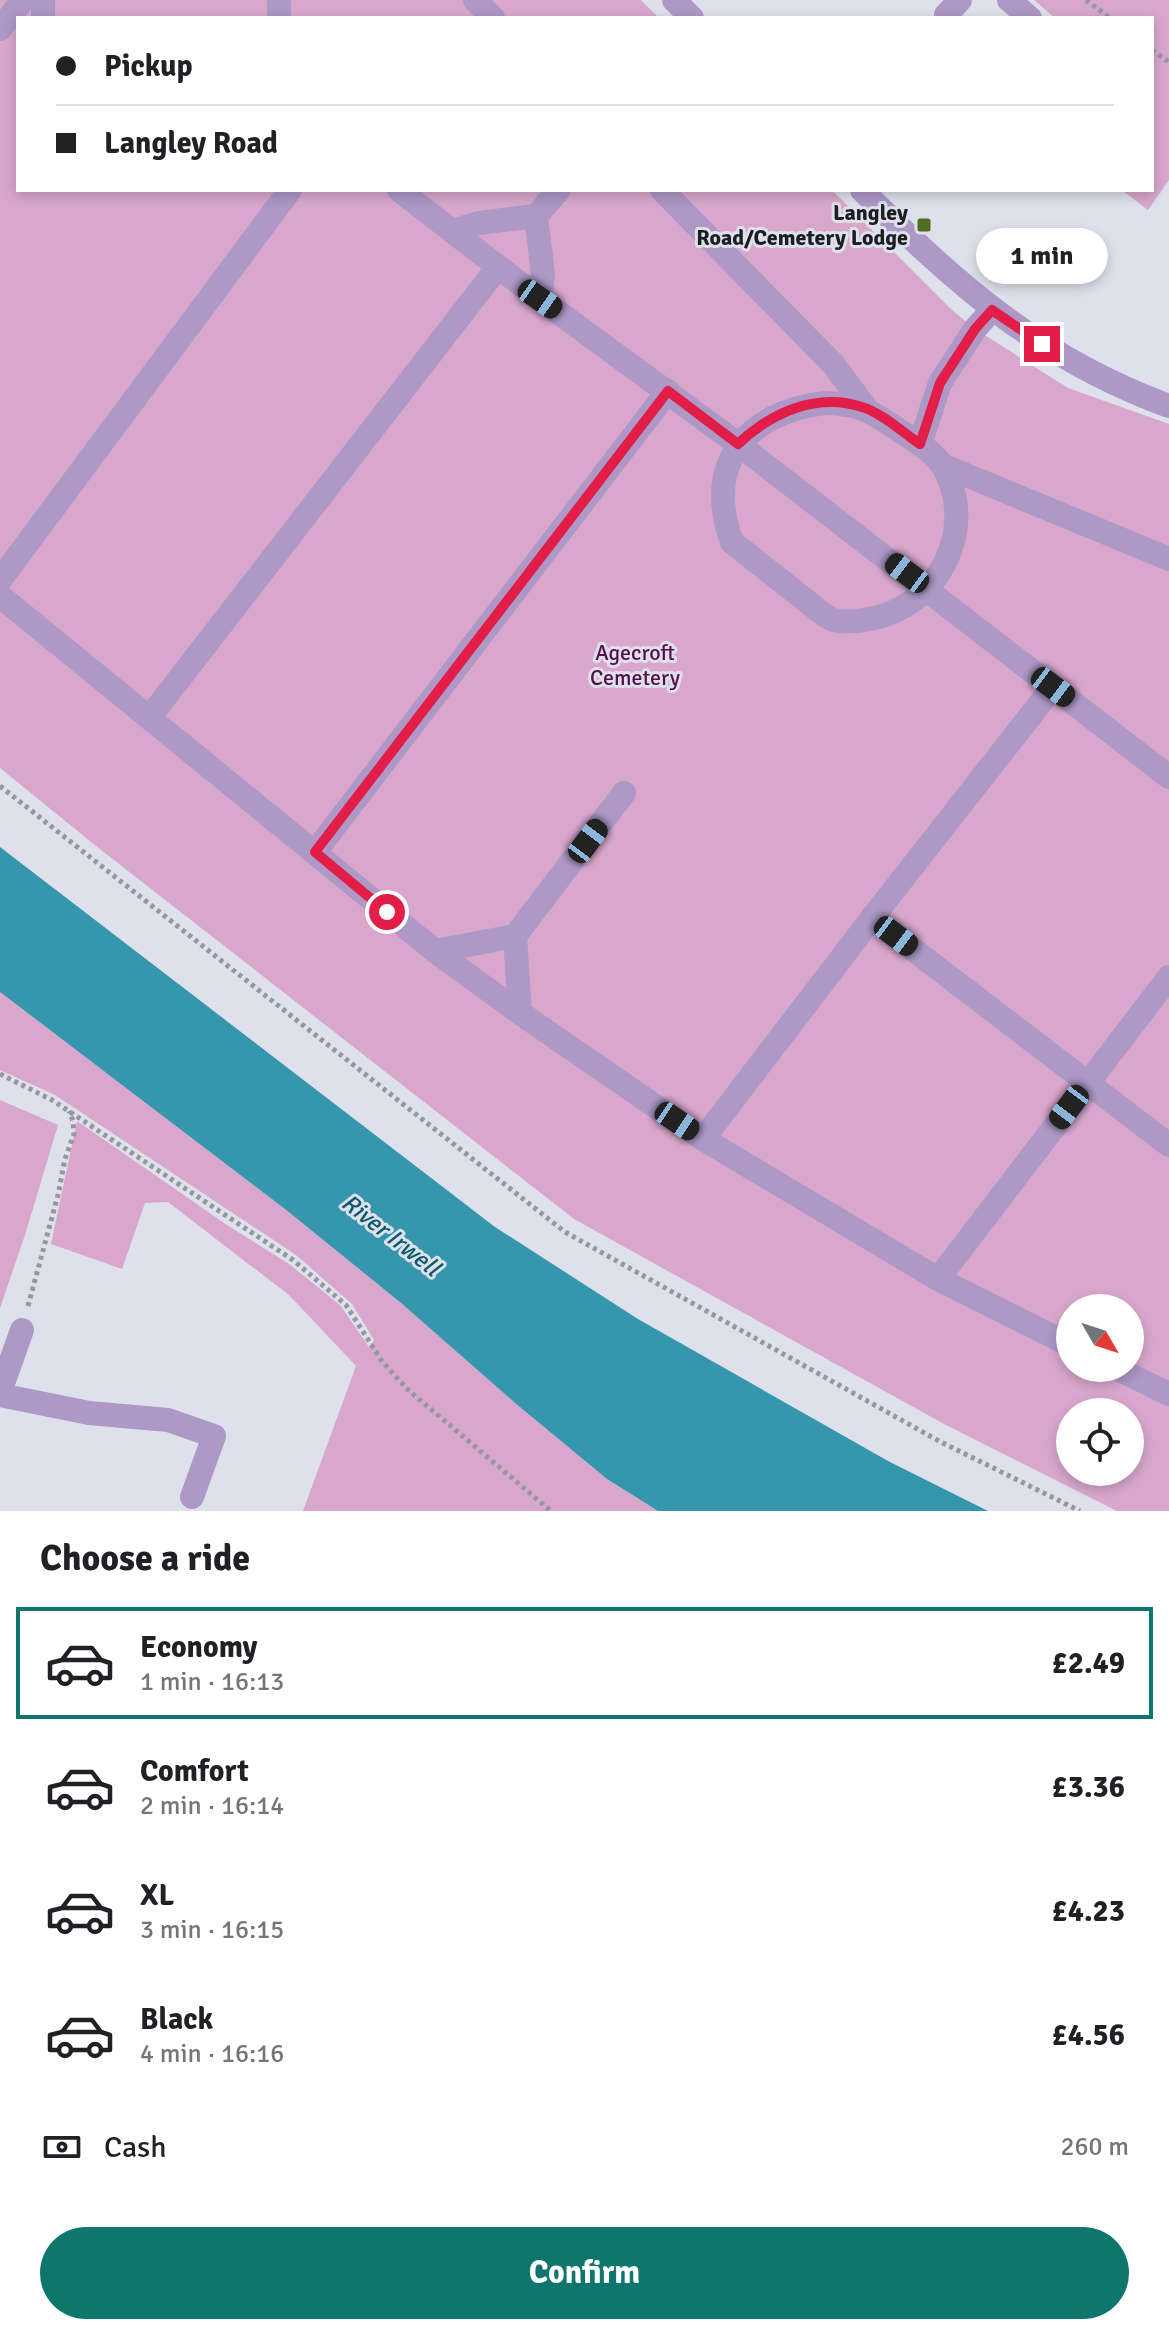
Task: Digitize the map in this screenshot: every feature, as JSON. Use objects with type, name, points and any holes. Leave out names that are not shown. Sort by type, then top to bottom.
[{"type":"street","points":[[0,29],[23,0]]},
{"type":"street","points":[[475,0],[491,16]]},
{"type":"street","points":[[674,0],[690,16]]},
{"type":"street","points":[[1009,0],[1028,16]]},
{"type":"street","points":[[0,580],[289,192]]},
{"type":"street","points":[[402,192],[540,299],[738,444],[1169,777]]},
{"type":"street","points":[[452,231],[479,223],[536,216],[557,192]]},
{"type":"street","points":[[664,192],[833,364],[865,407],[920,444],[942,465],[1169,559]]},
{"type":"street","points":[[864,192],[928,256],[992,310],[1085,369],[1169,406]]},
{"type":"street","points":[[536,216],[543,274],[540,299]]},
{"type":"street","points":[[149,718],[498,267]]},
{"type":"street","points":[[920,444],[940,383],[975,329],[992,310]]},
{"type":"street","points":[[315,852],[668,391]]},
{"type":"street","points":[[865,407],[835,403],[805,405],[768,419],[738,444],[727,465],[722,498],[726,528],[732,542],[831,620],[878,618],[911,604],[928,590],[948,558],[954,538],[954,499],[942,465]]},
{"type":"street","points":[[0,596],[435,951],[520,1013],[703,1139],[938,1279],[1056,1338]]},
{"type":"street","points":[[703,1139],[1053,687]]},
{"type":"street","points":[[520,1013],[515,936],[624,793]]},
{"type":"street","points":[[872,918],[1169,1145]]},
{"type":"street","points":[[435,951],[515,936]]},
{"type":"street","points":[[938,1279],[1169,977]]},
{"type":"street","points":[[22,1330],[0,1394],[89,1413],[168,1420],[214,1436],[192,1497]]},
{"type":"street","points":[[1144,1382],[1169,1394]]},
{"type":"path","points":[[1086,0],[1107,16]]},
{"type":"path","points":[[0,786],[565,1232],[939,1441],[1080,1511]]},
{"type":"path","points":[[0,1074],[68,1110],[293,1260],[346,1305],[381,1360],[406,1388],[551,1511]]},
{"type":"path","points":[[22,1330],[74,1134],[68,1110]]},
{"type":"green space","name":"Agecroft Cemetery","points":[[0,0],[641,0],[657,16],[16,16],[16,192],[834,192],[952,310],[975,329],[1068,388],[1169,424],[1169,1511],[1117,1511],[1067,1486],[1144,1486],[1144,1398],[1056,1398],[1056,1480],[944,1424],[574,1219],[0,768]]},
{"type":"green space","points":[[1034,0],[1169,0],[1169,180],[1148,210],[1125,192],[1154,192],[1154,16],[1053,16]]},
{"type":"green space","points":[[0,992],[285,1209],[401,1303],[607,1479],[658,1511],[303,1511],[356,1366],[289,1295],[168,1202],[145,1203],[122,1269],[51,1244],[77,1121],[289,1264],[340,1305],[369,1347],[374,1340],[352,1304],[296,1255],[55,1095],[0,1070]]},
{"type":"green space","points":[[0,1100],[58,1125],[0,1308]]},
{"type":"water","name":"River Irwell","points":[[0,847],[495,1227],[638,1319],[888,1461],[988,1511],[658,1511],[607,1479],[401,1303],[285,1209],[0,992]]},
{"type":"place","name":"Langley Road/Cemetery Lodge","points":[[924,225]]},
{"type":"route","points":[[387,912],[315,852],[668,391],[738,444],[768,419],[805,405],[825,403],[865,407],[920,444],[940,383],[975,329],[992,310],[1042,344]]}]
